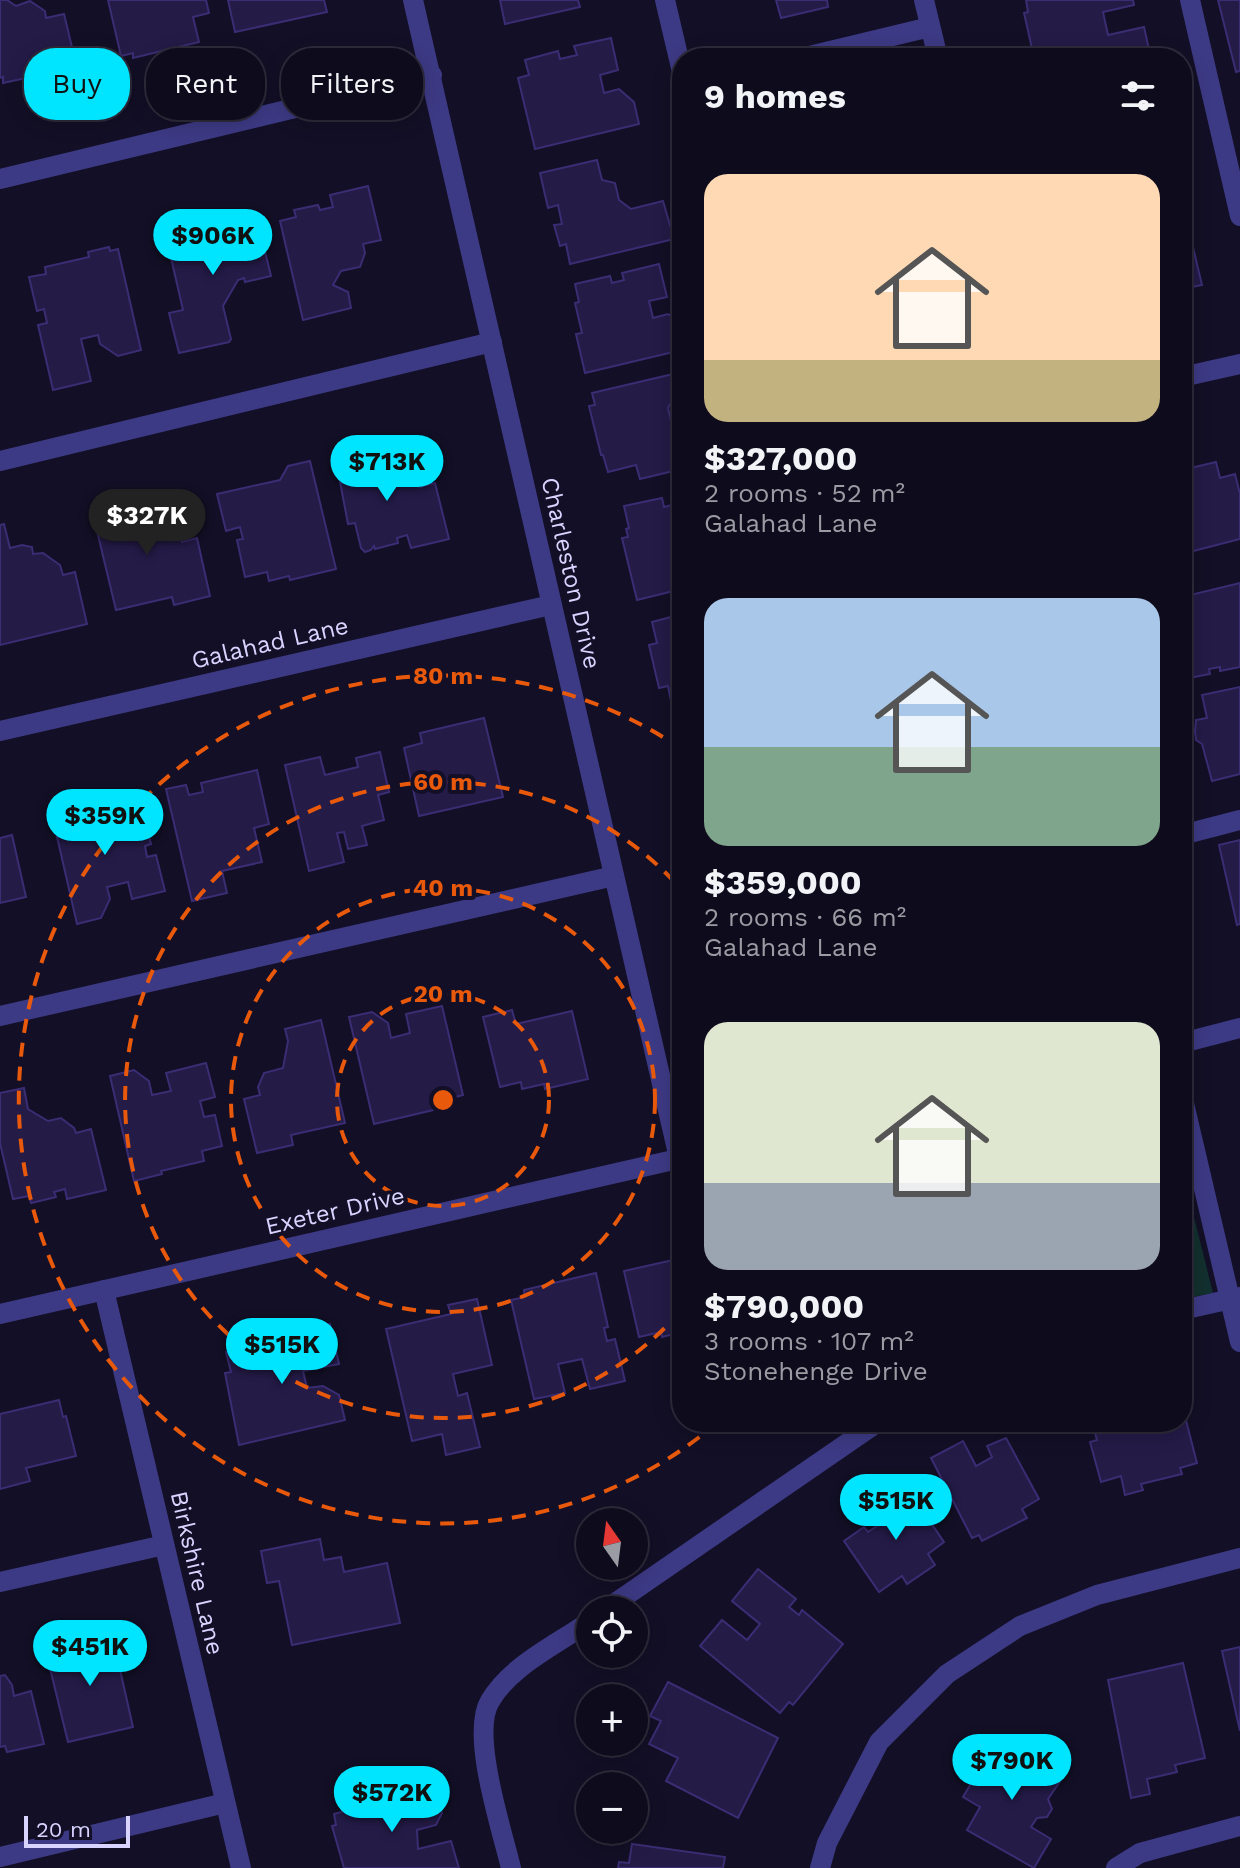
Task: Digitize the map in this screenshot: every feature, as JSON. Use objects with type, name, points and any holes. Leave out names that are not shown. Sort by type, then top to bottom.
[{"type":"street","name":"Charleston Drive","points":[[413,0],[672,1120]]},
{"type":"street","points":[[665,0],[676,48]]},
{"type":"street","points":[[924,0],[935,48]]},
{"type":"street","points":[[1190,0],[1240,216]]},
{"type":"street","points":[[843,48],[930,27]]},
{"type":"street","points":[[0,179],[432,75]]},
{"type":"street","points":[[0,461],[492,342]]},
{"type":"street","points":[[1192,375],[1240,364]]},
{"type":"street","name":"Galahad Lane","points":[[0,731],[551,605]]},
{"type":"street","points":[[1192,832],[1240,820]]},
{"type":"street","points":[[0,1016],[614,876]]},
{"type":"street","points":[[1192,1040],[1240,1028]]},
{"type":"street","points":[[1192,1133],[1235,1298],[1240,1342]]},
{"type":"street","name":"Exeter Drive","points":[[0,1314],[672,1160]]},
{"type":"street","name":"Birkshire Lane","points":[[104,1290],[241,1868]]},
{"type":"street","points":[[1192,1308],[1235,1298]]},
{"type":"street","points":[[625,1596],[863,1432]]},
{"type":"street","points":[[0,1582],[164,1545]]},
{"type":"street","points":[[820,1868],[827,1843],[879,1742],[947,1674],[1020,1626],[1097,1595],[1240,1558]]},
{"type":"street","points":[[511,1868],[487,1767],[482,1731],[488,1703],[502,1685],[526,1665],[576,1631]]},
{"type":"street","points":[[0,1857],[225,1803]]},
{"type":"street","points":[[1116,1868],[1140,1853],[1240,1826]]},
{"type":"green space","points":[[1192,1209],[1213,1293],[1192,1297]]},
{"type":"building","points":[[0,0],[7,0],[16,6],[30,1],[45,11],[46,18],[64,14],[72,48],[24,48],[24,78],[3,83],[3,77],[0,78]]},
{"type":"building","points":[[108,0],[206,0],[209,13],[193,17],[199,42],[174,48],[146,48],[146,55],[133,58],[130,48],[119,48]]},
{"type":"building","points":[[228,0],[324,0],[327,12],[235,32]]},
{"type":"building","points":[[500,0],[578,0],[580,7],[505,24]]},
{"type":"building","points":[[776,0],[827,0],[828,7],[781,18]]},
{"type":"building","points":[[1026,0],[1133,0],[1134,5],[1103,12],[1108,35],[1144,27],[1149,48],[1032,48],[1024,13],[1028,12]]},
{"type":"building","points":[[1218,0],[1240,0],[1240,71],[1236,72]]},
{"type":"building","points":[[611,38],[618,70],[600,75],[604,93],[619,89],[634,102],[639,124],[535,149],[518,78],[529,75],[525,60],[558,51],[560,59],[577,55],[574,46]]},
{"type":"building","points":[[597,160],[602,180],[615,183],[619,200],[631,209],[663,201],[672,239],[570,264],[566,244],[560,246],[554,225],[562,224],[558,205],[548,208],[540,173]]},
{"type":"building","points":[[368,186],[381,240],[363,244],[365,253],[360,267],[341,271],[333,285],[348,292],[351,308],[303,320],[280,221],[296,217],[294,210],[318,205],[320,210],[333,207],[330,195]]},
{"type":"building","points":[[256,215],[271,276],[245,282],[244,278],[238,280],[223,306],[231,339],[229,342],[179,353],[169,313],[183,310],[166,236]]},
{"type":"building","points":[[1192,243],[1202,285],[1192,287]]},
{"type":"building","points":[[109,247],[110,251],[118,249],[141,350],[118,356],[100,344],[98,335],[81,339],[91,381],[53,390],[38,325],[47,323],[44,309],[37,311],[29,277],[46,274],[45,267],[89,257],[88,252]]},
{"type":"building","points":[[659,264],[667,297],[649,301],[653,318],[668,314],[672,317],[672,352],[585,373],[576,334],[582,333],[575,303],[579,302],[575,284],[610,276],[612,283],[624,280],[622,273]]},
{"type":"building","points":[[672,374],[672,401],[668,408],[672,425],[672,471],[640,479],[636,465],[608,472],[589,406],[595,405],[592,393]]},
{"type":"building","points":[[370,442],[375,468],[392,479],[416,473],[419,487],[435,483],[449,539],[411,548],[407,535],[397,538],[398,543],[375,549],[374,546],[365,552],[361,548],[355,523],[348,524],[334,450]]},
{"type":"building","points":[[310,461],[336,569],[290,580],[289,576],[269,581],[267,572],[245,577],[237,540],[243,539],[240,527],[226,531],[217,494],[280,480],[288,466]]},
{"type":"building","points":[[1216,462],[1220,478],[1235,474],[1240,494],[1240,539],[1192,551],[1192,468]]},
{"type":"building","points":[[143,495],[147,510],[139,520],[151,528],[167,524],[180,533],[182,542],[197,538],[210,596],[174,605],[172,597],[116,610],[91,506]]},
{"type":"building","points":[[662,498],[664,507],[672,505],[672,591],[637,600],[622,538],[628,537],[626,529],[629,528],[624,506]]},
{"type":"building","points":[[4,524],[10,548],[22,545],[32,547],[33,554],[43,553],[60,565],[63,575],[75,572],[87,624],[0,645],[0,525]]},
{"type":"building","points":[[1240,583],[1240,667],[1220,671],[1220,667],[1209,669],[1210,674],[1192,677],[1192,595]]},
{"type":"building","points":[[672,617],[672,706],[668,686],[659,688],[649,645],[657,643],[652,622]]},
{"type":"building","points":[[1240,687],[1240,774],[1212,781],[1202,744],[1196,740],[1196,720],[1207,718],[1202,695]]},
{"type":"building","points":[[484,718],[503,797],[419,816],[404,748],[422,743],[420,733]]},
{"type":"building","points":[[380,752],[389,792],[378,795],[384,820],[362,826],[367,845],[348,849],[344,832],[337,833],[344,862],[309,871],[285,765],[320,757],[325,775],[358,767],[356,758]]},
{"type":"building","points":[[257,770],[269,824],[254,828],[262,862],[222,871],[227,893],[192,901],[166,789],[186,785],[189,795],[203,792],[201,783]]},
{"type":"building","points":[[121,804],[124,813],[142,809],[151,844],[145,846],[147,857],[156,855],[165,891],[132,899],[128,882],[107,887],[110,899],[101,918],[77,924],[52,815],[79,809],[81,814]]},
{"type":"building","points":[[12,835],[26,897],[0,903],[0,838]]},
{"type":"building","points":[[1240,840],[1240,924],[1237,925],[1219,845]]},
{"type":"building","points":[[442,1006],[463,1095],[440,1101],[442,1108],[374,1124],[349,1017],[372,1012],[388,1023],[391,1038],[410,1033],[406,1014]]},
{"type":"building","points":[[512,1010],[516,1024],[572,1011],[588,1079],[545,1089],[544,1084],[522,1089],[521,1082],[500,1087],[483,1017]]},
{"type":"building","points":[[321,1020],[345,1123],[291,1135],[293,1145],[257,1153],[244,1099],[260,1095],[258,1087],[264,1073],[283,1068],[288,1041],[285,1029]]},
{"type":"building","points":[[206,1063],[215,1097],[200,1101],[204,1117],[215,1115],[222,1146],[202,1151],[204,1161],[134,1181],[110,1076],[134,1070],[149,1081],[152,1095],[171,1091],[166,1073]]},
{"type":"building","points":[[24,1088],[28,1109],[48,1121],[61,1118],[76,1133],[91,1129],[106,1190],[67,1199],[65,1189],[54,1192],[56,1197],[31,1203],[29,1196],[13,1199],[0,1143],[0,1093]]},
{"type":"building","points":[[672,1260],[672,1334],[662,1337],[661,1332],[639,1337],[624,1271]]},
{"type":"building","points":[[596,1273],[608,1327],[604,1328],[607,1341],[615,1339],[625,1381],[590,1389],[582,1359],[558,1364],[565,1393],[534,1399],[511,1300],[525,1297],[524,1290]]},
{"type":"building","points":[[477,1299],[492,1365],[453,1374],[458,1396],[467,1393],[480,1447],[446,1455],[442,1434],[412,1441],[386,1329],[451,1314],[448,1305]]},
{"type":"building","points":[[330,1324],[339,1364],[303,1371],[307,1388],[323,1386],[339,1395],[345,1420],[239,1445],[225,1373],[231,1372],[226,1352],[292,1341],[291,1331]]},
{"type":"building","points":[[59,1400],[76,1456],[26,1468],[30,1481],[0,1489],[0,1414]]},
{"type":"building","points":[[1095,1432],[1189,1432],[1197,1463],[1180,1468],[1182,1474],[1141,1484],[1143,1490],[1125,1495],[1121,1476],[1101,1482],[1090,1442],[1097,1440]]},
{"type":"building","points":[[1006,1438],[1039,1499],[1022,1509],[1027,1518],[982,1541],[979,1535],[972,1538],[931,1458],[963,1441],[976,1466],[992,1457],[987,1446]]},
{"type":"building","points":[[905,1485],[944,1542],[928,1554],[935,1565],[907,1584],[902,1576],[879,1592],[844,1541],[864,1527],[868,1532],[886,1520],[876,1505]]},
{"type":"building","points":[[320,1539],[324,1560],[341,1557],[344,1572],[387,1563],[400,1623],[292,1645],[279,1581],[267,1583],[261,1551]]},
{"type":"building","points":[[758,1569],[796,1599],[789,1607],[799,1615],[802,1610],[843,1644],[793,1705],[789,1702],[780,1713],[700,1646],[722,1620],[747,1640],[760,1624],[732,1601]]},
{"type":"building","points":[[111,1630],[133,1727],[68,1742],[47,1656],[74,1650],[71,1640]]},
{"type":"building","points":[[1240,1647],[1240,1731],[1222,1651]]},
{"type":"building","points":[[1183,1663],[1205,1758],[1175,1765],[1177,1772],[1147,1779],[1150,1794],[1131,1798],[1108,1680]]},
{"type":"building","points":[[5,1675],[12,1685],[14,1696],[31,1691],[44,1744],[7,1752],[5,1746],[0,1747],[0,1676]]},
{"type":"building","points":[[668,1682],[778,1738],[738,1818],[666,1781],[678,1758],[649,1744],[661,1721],[650,1716]]},
{"type":"building","points":[[998,1738],[1063,1777],[1048,1799],[1052,1809],[1047,1817],[1037,1818],[1031,1827],[1051,1839],[1034,1868],[967,1830],[980,1807],[963,1797]]},
{"type":"building","points":[[433,1787],[442,1813],[436,1825],[417,1830],[418,1849],[451,1841],[459,1868],[344,1868],[332,1826],[336,1825],[334,1814]]},
{"type":"building","points":[[632,1844],[725,1857],[723,1868],[618,1868],[619,1862],[629,1863]]}]
